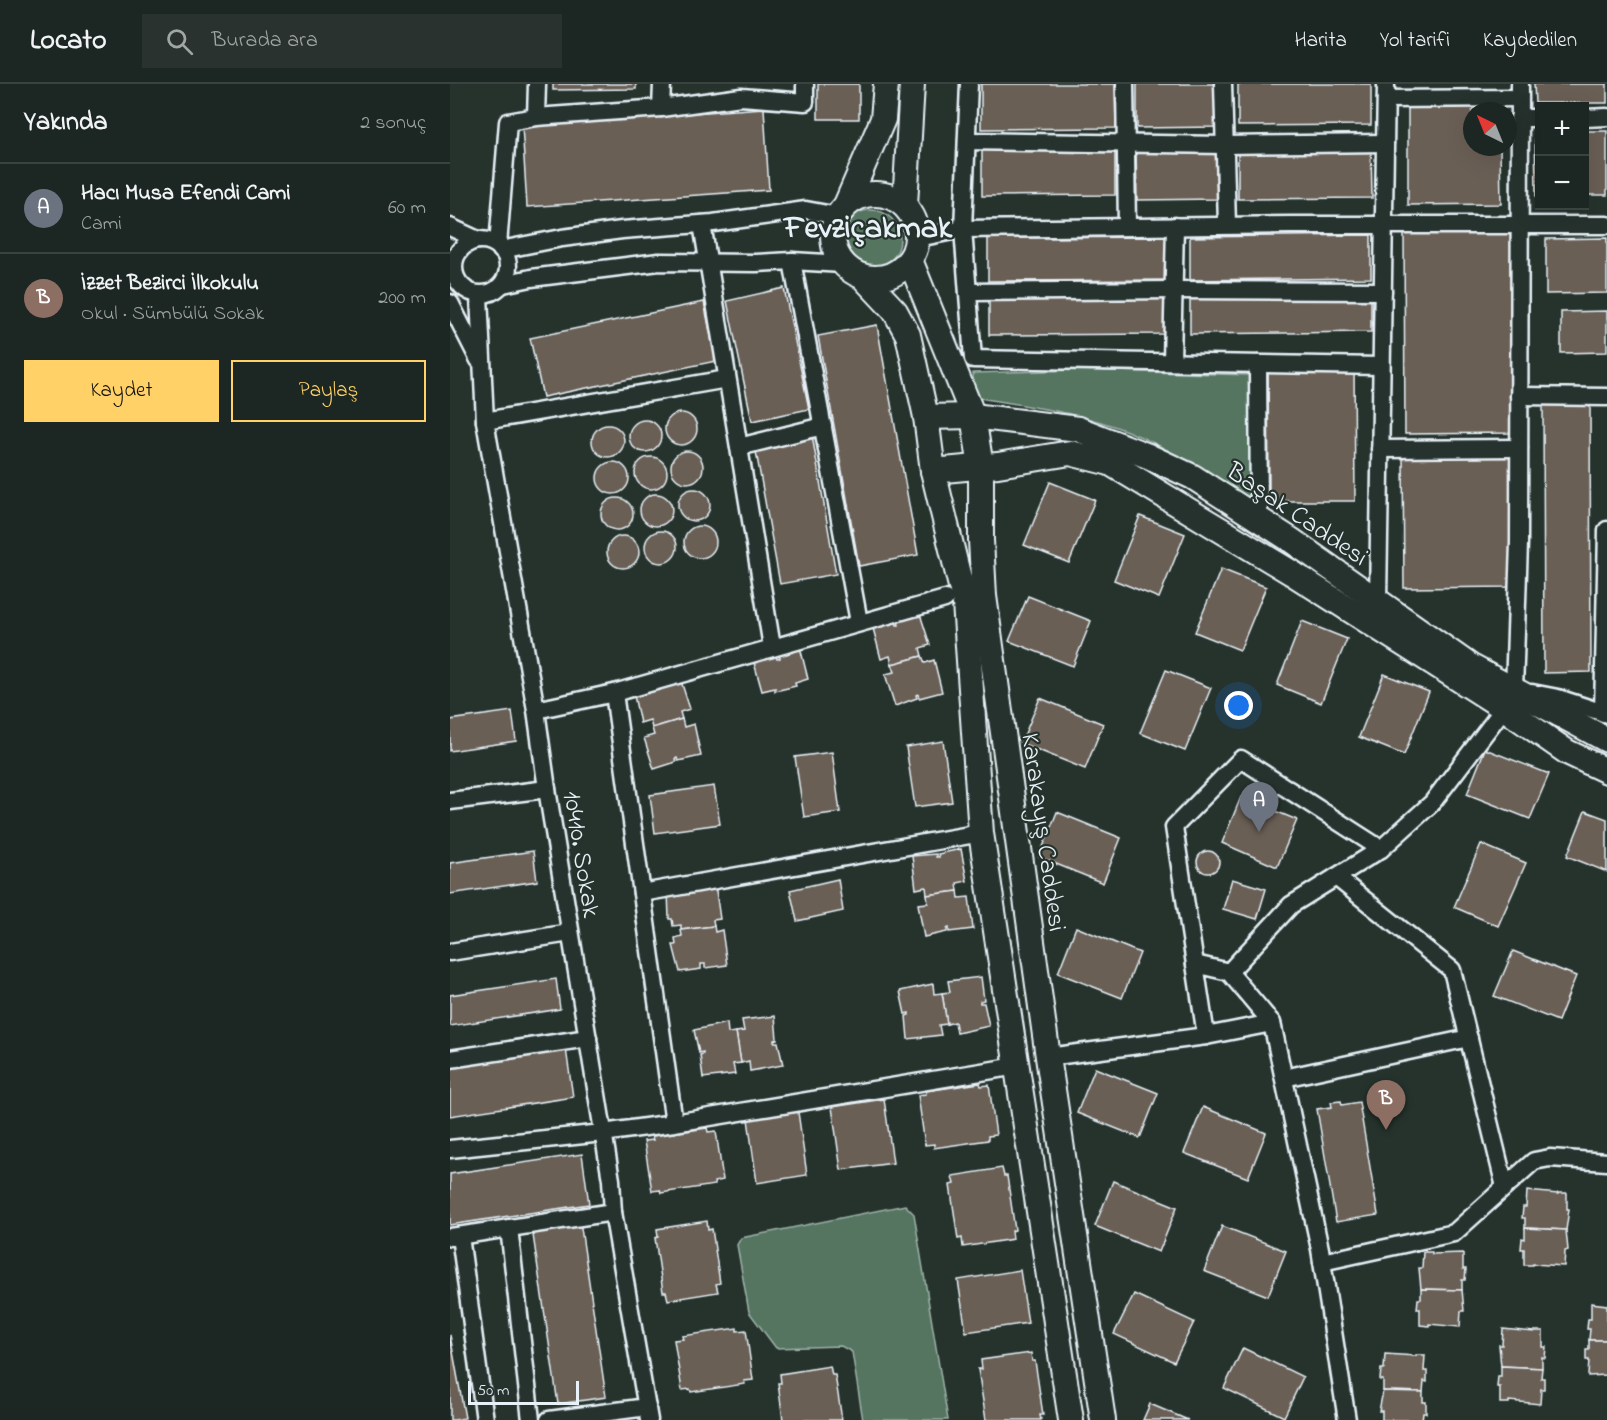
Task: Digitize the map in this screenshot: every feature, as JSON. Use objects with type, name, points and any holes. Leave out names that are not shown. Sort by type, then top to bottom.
[{"type":"main road","points":[[886,84],[883,119],[834,228],[833,241],[836,253],[895,311],[908,335],[926,417],[933,471],[965,603],[981,833],[1071,1420]]},
{"type":"main road","points":[[905,205],[912,84]]},
{"type":"main road","points":[[842,210],[857,198],[875,194],[894,198],[905,205],[912,215],[918,237],[910,260],[900,270],[887,277],[873,278],[852,270]]},
{"type":"main road","name":"Karakayış Caddesi","points":[[910,260],[973,416],[981,467],[984,596],[1048,1057],[1103,1420]]},
{"type":"main road","name":"Başak Caddesi","points":[[926,417],[973,416],[1078,429],[1148,456],[1193,477],[1259,519],[1470,666],[1567,752],[1607,771]]},
{"type":"main road","name":"Başak Caddesi","points":[[933,471],[981,467],[1070,453],[1110,462],[1292,573],[1509,699],[1607,740]]},
{"type":"street","points":[[536,117],[537,84]]},
{"type":"street","points":[[661,108],[662,84]]},
{"type":"street","points":[[500,247],[508,122],[536,117],[661,108],[741,91],[805,102],[805,84]]},
{"type":"street","points":[[969,84],[963,230],[973,359],[1381,366]]},
{"type":"street","points":[[1125,84],[1127,227]]},
{"type":"street","points":[[1223,84],[1227,225]]},
{"type":"street","points":[[1229,972],[1291,905],[1381,849],[1432,803],[1509,699],[1519,543],[1520,91],[1386,91],[1378,601]]},
{"type":"street","points":[[1589,118],[1607,117]]},
{"type":"street","points":[[1519,118],[1535,118]]},
{"type":"street","points":[[967,141],[1225,145],[1385,143]]},
{"type":"street","points":[[500,247],[622,230],[702,224],[806,210],[842,210]]},
{"type":"street","points":[[702,224],[772,647]]},
{"type":"street","points":[[918,237],[963,230],[1227,225],[1607,225]]},
{"type":"street","points":[[1172,362],[1175,226]]},
{"type":"street","points":[[450,227],[478,240]]},
{"type":"street","points":[[478,240],[487,240],[500,247],[507,258],[508,267],[503,284],[497,290],[479,296],[457,286],[453,264],[462,248],[469,242],[478,240]]},
{"type":"street","points":[[503,284],[531,278],[659,262],[792,261],[852,270]]},
{"type":"street","points":[[792,261],[859,622]]},
{"type":"street","points":[[968,292],[1383,291]]},
{"type":"street","name":"10410. Sokak","points":[[479,296],[485,421],[536,710],[611,1180],[613,1212],[648,1413]]},
{"type":"street","points":[[450,303],[481,363]]},
{"type":"street","points":[[1258,364],[1259,519]]},
{"type":"street","points":[[485,421],[727,379]]},
{"type":"street","points":[[1519,396],[1607,397]]},
{"type":"street","points":[[739,447],[823,426]]},
{"type":"street","points":[[1380,449],[1519,448]]},
{"type":"street","points":[[1509,699],[1558,698],[1605,713],[1607,530]]},
{"type":"street","points":[[536,710],[614,693],[945,599]]},
{"type":"street","points":[[614,693],[674,1123]]},
{"type":"street","points":[[1206,1036],[1174,827],[1241,759],[1381,849]]},
{"type":"street","points":[[450,801],[547,789]]},
{"type":"street","points":[[642,893],[981,833]]},
{"type":"street","points":[[1336,877],[1452,970],[1505,1187]]},
{"type":"street","points":[[450,952],[570,933]]},
{"type":"street","points":[[1195,964],[1229,972],[1272,1023],[1322,1262],[1347,1420]]},
{"type":"street","points":[[1048,1057],[1206,1036],[1272,1023]]},
{"type":"street","points":[[450,1059],[588,1038]]},
{"type":"street","points":[[1284,1078],[1469,1038]]},
{"type":"street","points":[[450,1149],[674,1123],[1017,1066]]},
{"type":"street","points":[[1322,1262],[1454,1233],[1534,1161],[1551,1158],[1607,1162]]},
{"type":"street","points":[[485,1420],[455,1236],[613,1212]]},
{"type":"street","points":[[509,1228],[531,1420]]},
{"type":"street","points":[[549,1420],[648,1413]]},
{"type":"green space","points":[[871,210],[887,215],[895,223],[900,239],[895,255],[887,263],[871,268],[855,263],[847,255],[842,239],[847,223],[855,215]]},
{"type":"green space","points":[[1080,370],[1250,375],[1250,502],[1175,454],[1127,431],[1071,414],[974,397],[973,373]]},
{"type":"green space","points":[[905,1205],[914,1214],[948,1420],[863,1420],[852,1352],[841,1346],[776,1348],[749,1312],[737,1245],[741,1238]]},
{"type":"building","points":[[553,84],[636,84],[636,89],[553,90]]},
{"type":"building","points":[[818,84],[859,84],[859,119],[818,119]]},
{"type":"building","points":[[981,84],[1115,84],[1116,128],[981,129]]},
{"type":"building","points":[[1137,84],[1218,84],[1219,127],[1137,128]]},
{"type":"building","points":[[1238,84],[1371,84],[1371,125],[1238,126]]},
{"type":"building","points":[[1534,84],[1607,84],[1607,103],[1535,103]]},
{"type":"building","points":[[1463,104],[1463,156],[1500,156],[1501,204],[1408,205],[1408,105]]},
{"type":"building","points":[[764,108],[769,190],[527,207],[522,125]]},
{"type":"building","points":[[1589,131],[1607,131],[1607,195],[1589,195]]},
{"type":"building","points":[[1371,146],[1372,198],[1238,199],[1238,147]]},
{"type":"building","points":[[1115,148],[1115,195],[982,196],[982,150]]},
{"type":"building","points":[[1136,148],[1218,148],[1218,199],[1137,200]]},
{"type":"building","points":[[1513,228],[1514,433],[1405,434],[1404,229]]},
{"type":"building","points":[[1371,235],[1371,278],[1190,280],[1190,237]]},
{"type":"building","points":[[1166,237],[1167,280],[988,281],[988,238]]},
{"type":"building","points":[[1607,238],[1607,293],[1546,294],[1546,239]]},
{"type":"building","points":[[784,288],[809,409],[752,421],[727,301]]},
{"type":"building","points":[[1371,292],[1371,332],[1190,334],[1190,294]]},
{"type":"building","points":[[1167,294],[1167,334],[989,335],[989,295]]},
{"type":"building","points":[[704,302],[716,361],[543,397],[530,338]]},
{"type":"building","points":[[1607,311],[1607,352],[1561,353],[1561,312]]},
{"type":"building","points":[[877,325],[918,555],[859,566],[818,336]]},
{"type":"building","points":[[1354,367],[1355,501],[1269,501],[1268,368]]},
{"type":"building","points":[[1543,404],[1590,404],[1591,672],[1544,673]]},
{"type":"building","points":[[681,413],[692,418],[697,429],[692,440],[681,445],[670,440],[665,429],[670,418]]},
{"type":"building","points":[[645,420],[656,425],[661,436],[656,447],[645,452],[634,447],[629,436],[634,425]]},
{"type":"building","points":[[608,425],[619,430],[624,441],[619,452],[608,457],[597,452],[592,441],[597,430]]},
{"type":"building","points":[[812,435],[836,574],[780,584],[755,446]]},
{"type":"building","points":[[687,451],[698,456],[703,467],[698,478],[687,483],[676,478],[671,467],[676,456]]},
{"type":"building","points":[[1514,455],[1515,587],[1404,588],[1403,456]]},
{"type":"building","points":[[651,457],[662,462],[667,473],[662,484],[651,489],[640,484],[635,473],[640,462]]},
{"type":"building","points":[[613,462],[624,467],[629,478],[624,489],[613,494],[602,489],[597,478],[602,467]]},
{"type":"building","points":[[1050,482],[1095,500],[1069,563],[1024,545]]},
{"type":"building","points":[[694,489],[705,494],[710,505],[705,516],[694,521],[683,516],[678,505],[683,494]]},
{"type":"building","points":[[656,494],[667,499],[672,510],[667,521],[656,526],[645,521],[640,510],[645,499]]},
{"type":"building","points":[[617,498],[628,503],[633,514],[628,525],[617,530],[606,525],[601,514],[606,503]]},
{"type":"building","points":[[1140,516],[1185,534],[1159,598],[1114,580]]},
{"type":"building","points":[[700,526],[711,531],[716,542],[711,553],[700,558],[689,553],[684,542],[689,531]]},
{"type":"building","points":[[661,531],[672,536],[677,547],[672,558],[661,563],[650,558],[645,547],[650,536]]},
{"type":"building","points":[[623,536],[634,541],[639,552],[634,563],[623,568],[612,563],[607,552],[612,541]]},
{"type":"building","points":[[1221,569],[1266,587],[1240,650],[1195,632]]},
{"type":"building","points":[[1028,596],[1091,621],[1073,666],[1009,641]]},
{"type":"building","points":[[920,614],[930,645],[920,648],[922,656],[892,664],[890,656],[881,659],[873,628],[896,622],[899,625],[898,621]]},
{"type":"building","points":[[1302,621],[1347,639],[1321,703],[1277,685]]},
{"type":"building","points":[[800,647],[808,679],[795,683],[796,686],[775,691],[775,688],[762,691],[753,659],[776,654],[777,659],[780,658],[778,653]]},
{"type":"building","points":[[922,656],[925,663],[934,660],[942,692],[919,698],[918,694],[917,698],[895,706],[885,674],[895,672],[892,664]]},
{"type":"building","points":[[1166,670],[1211,688],[1185,751],[1140,733]]},
{"type":"building","points":[[1384,674],[1429,692],[1404,755],[1359,737]]},
{"type":"building","points":[[680,678],[690,709],[680,712],[682,719],[652,728],[650,720],[640,723],[633,691]]},
{"type":"building","points":[[1040,698],[1103,724],[1085,769],[1021,743]]},
{"type":"building","points":[[512,711],[516,741],[450,751],[450,720]]},
{"type":"building","points":[[682,719],[684,727],[694,724],[701,756],[678,761],[677,758],[676,762],[654,769],[644,738],[654,735],[652,728]]},
{"type":"building","points":[[943,741],[952,802],[915,807],[906,747]]},
{"type":"building","points":[[1485,749],[1549,774],[1530,819],[1467,794]]},
{"type":"building","points":[[832,752],[840,812],[804,817],[795,757]]},
{"type":"building","points":[[714,786],[720,824],[655,833],[650,795]]},
{"type":"building","points":[[1241,797],[1297,820],[1277,867],[1222,843]]},
{"type":"building","points":[[1585,811],[1607,819],[1607,872],[1567,856]]},
{"type":"building","points":[[1057,812],[1121,838],[1103,883],[1039,857]]},
{"type":"building","points":[[1481,844],[1526,863],[1498,926],[1454,907]]},
{"type":"building","points":[[961,849],[967,881],[957,883],[958,891],[927,895],[926,887],[916,889],[912,856],[936,854],[936,857],[939,857],[938,854]]},
{"type":"building","points":[[533,851],[537,881],[450,894],[450,863]]},
{"type":"building","points":[[1208,851],[1216,854],[1219,862],[1216,870],[1208,873],[1200,870],[1197,862],[1200,854]]},
{"type":"building","points":[[838,879],[843,911],[797,921],[790,890]]},
{"type":"building","points":[[1232,879],[1266,889],[1257,919],[1223,909]]},
{"type":"building","points":[[715,884],[720,919],[713,920],[714,926],[681,930],[681,925],[673,926],[672,919],[669,919],[668,891]]},
{"type":"building","points":[[958,891],[959,898],[969,897],[973,929],[949,932],[949,928],[947,932],[924,937],[918,904],[928,903],[927,895]]},
{"type":"building","points":[[714,926],[715,932],[722,930],[727,965],[705,968],[705,964],[701,964],[701,969],[680,972],[673,945],[676,945],[675,938],[682,936],[681,930]]},
{"type":"building","points":[[1076,927],[1140,953],[1122,998],[1058,973]]},
{"type":"building","points":[[1513,951],[1576,976],[1558,1021],[1494,996]]},
{"type":"building","points":[[981,977],[984,1000],[980,1003],[984,1003],[989,1026],[957,1033],[955,1022],[947,1024],[942,993],[950,992],[948,981]]},
{"type":"building","points":[[556,979],[560,1009],[450,1026],[450,995]]},
{"type":"building","points":[[933,984],[934,994],[942,993],[947,1024],[939,1025],[941,1035],[908,1039],[906,1016],[909,1013],[905,1014],[900,991]]},
{"type":"building","points":[[775,1016],[777,1039],[774,1042],[778,1042],[783,1065],[750,1071],[749,1061],[741,1063],[736,1032],[744,1031],[742,1020]]},
{"type":"building","points":[[727,1023],[728,1033],[736,1032],[741,1063],[733,1064],[735,1074],[703,1078],[700,1055],[703,1052],[699,1053],[694,1030]]},
{"type":"building","points":[[566,1049],[573,1097],[450,1116],[450,1066]]},
{"type":"building","points":[[1095,1068],[1158,1093],[1140,1138],[1077,1113]]},
{"type":"building","points":[[980,1083],[981,1086],[989,1085],[996,1135],[988,1136],[988,1140],[934,1148],[934,1144],[925,1145],[918,1095],[926,1094],[926,1091]]},
{"type":"building","points":[[884,1099],[893,1163],[841,1170],[832,1107]]},
{"type":"building","points":[[1341,1101],[1342,1105],[1359,1102],[1378,1215],[1336,1222],[1317,1109],[1332,1107],[1331,1102]]},
{"type":"building","points":[[1203,1107],[1266,1133],[1248,1178],[1184,1153]]},
{"type":"building","points":[[798,1112],[807,1175],[757,1183],[748,1119]]},
{"type":"building","points":[[707,1128],[708,1132],[716,1131],[723,1180],[714,1182],[715,1185],[661,1193],[660,1190],[652,1191],[644,1141],[653,1140],[652,1136]]},
{"type":"building","points":[[582,1154],[589,1204],[450,1225],[450,1174]]},
{"type":"building","points":[[1002,1168],[1004,1176],[1007,1176],[1015,1230],[1012,1231],[1013,1239],[963,1247],[962,1238],[958,1239],[950,1185],[954,1184],[952,1176]]},
{"type":"building","points":[[1113,1181],[1177,1207],[1159,1252],[1095,1226]]},
{"type":"building","points":[[1527,1191],[1567,1193],[1567,1209],[1569,1209],[1566,1230],[1525,1228],[1525,1218],[1522,1218],[1523,1207],[1526,1207]]},
{"type":"building","points":[[580,1221],[606,1397],[558,1404],[532,1228]]},
{"type":"building","points":[[707,1221],[708,1230],[712,1229],[720,1283],[716,1284],[718,1292],[668,1300],[666,1292],[663,1292],[655,1238],[658,1237],[657,1229]]},
{"type":"building","points":[[1222,1226],[1286,1251],[1268,1296],[1204,1271]]},
{"type":"building","points":[[1525,1228],[1566,1230],[1568,1250],[1565,1251],[1564,1266],[1524,1265],[1524,1249],[1521,1249],[1522,1238],[1525,1239]]},
{"type":"building","points":[[1423,1252],[1463,1253],[1463,1269],[1466,1269],[1465,1280],[1462,1280],[1462,1290],[1421,1289],[1419,1268],[1422,1268]]},
{"type":"building","points":[[1020,1270],[1028,1323],[966,1332],[958,1280]]},
{"type":"building","points":[[1421,1289],[1462,1290],[1464,1311],[1461,1311],[1460,1327],[1420,1325],[1420,1309],[1417,1309],[1418,1299],[1421,1299]]},
{"type":"building","points":[[1134,1294],[1194,1322],[1174,1362],[1114,1334]]},
{"type":"building","points":[[1591,1303],[1607,1305],[1607,1340],[1589,1340],[1590,1329],[1587,1329],[1588,1319],[1591,1319]]},
{"type":"building","points":[[737,1328],[737,1331],[746,1330],[753,1380],[744,1381],[745,1384],[691,1392],[690,1389],[682,1390],[674,1340],[683,1339],[682,1336]]},
{"type":"building","points":[[1503,1329],[1543,1331],[1543,1347],[1546,1347],[1545,1358],[1542,1357],[1542,1368],[1501,1366],[1499,1345],[1502,1345]]},
{"type":"building","points":[[450,1335],[465,1418],[454,1420],[450,1420]]},
{"type":"building","points":[[1589,1340],[1607,1340],[1607,1375],[1588,1376],[1589,1360],[1586,1360],[1586,1350],[1589,1350]]},
{"type":"building","points":[[1243,1348],[1303,1377],[1284,1417],[1224,1388]]},
{"type":"building","points":[[1031,1353],[1032,1361],[1035,1361],[1043,1415],[1040,1415],[1041,1420],[986,1420],[978,1369],[982,1369],[981,1360]]},
{"type":"building","points":[[1385,1354],[1425,1355],[1424,1371],[1427,1371],[1427,1382],[1424,1381],[1423,1392],[1383,1391],[1383,1380],[1380,1380],[1381,1369],[1384,1369]]},
{"type":"building","points":[[830,1366],[832,1375],[835,1375],[842,1420],[783,1420],[778,1383],[781,1383],[780,1374]]},
{"type":"building","points":[[1501,1366],[1542,1368],[1541,1378],[1544,1378],[1544,1389],[1541,1389],[1540,1404],[1509,1401],[1509,1403],[1500,1403],[1500,1387],[1497,1387],[1498,1376],[1501,1376]]},
{"type":"building","points":[[1383,1391],[1423,1392],[1426,1413],[1423,1413],[1422,1420],[1382,1420],[1382,1411],[1379,1411]]},
{"type":"building","points":[[1150,1404],[1188,1420],[1143,1420]]},
{"type":"place","name":"Hacı Musa Efendi Cami","points":[[1259,832]]},
{"type":"place","name":"İzzet Bezirci İlkokulu","points":[[1386,1130]]},
{"type":"district","name":"Fevziçakmak","points":[[868,226]]}]
